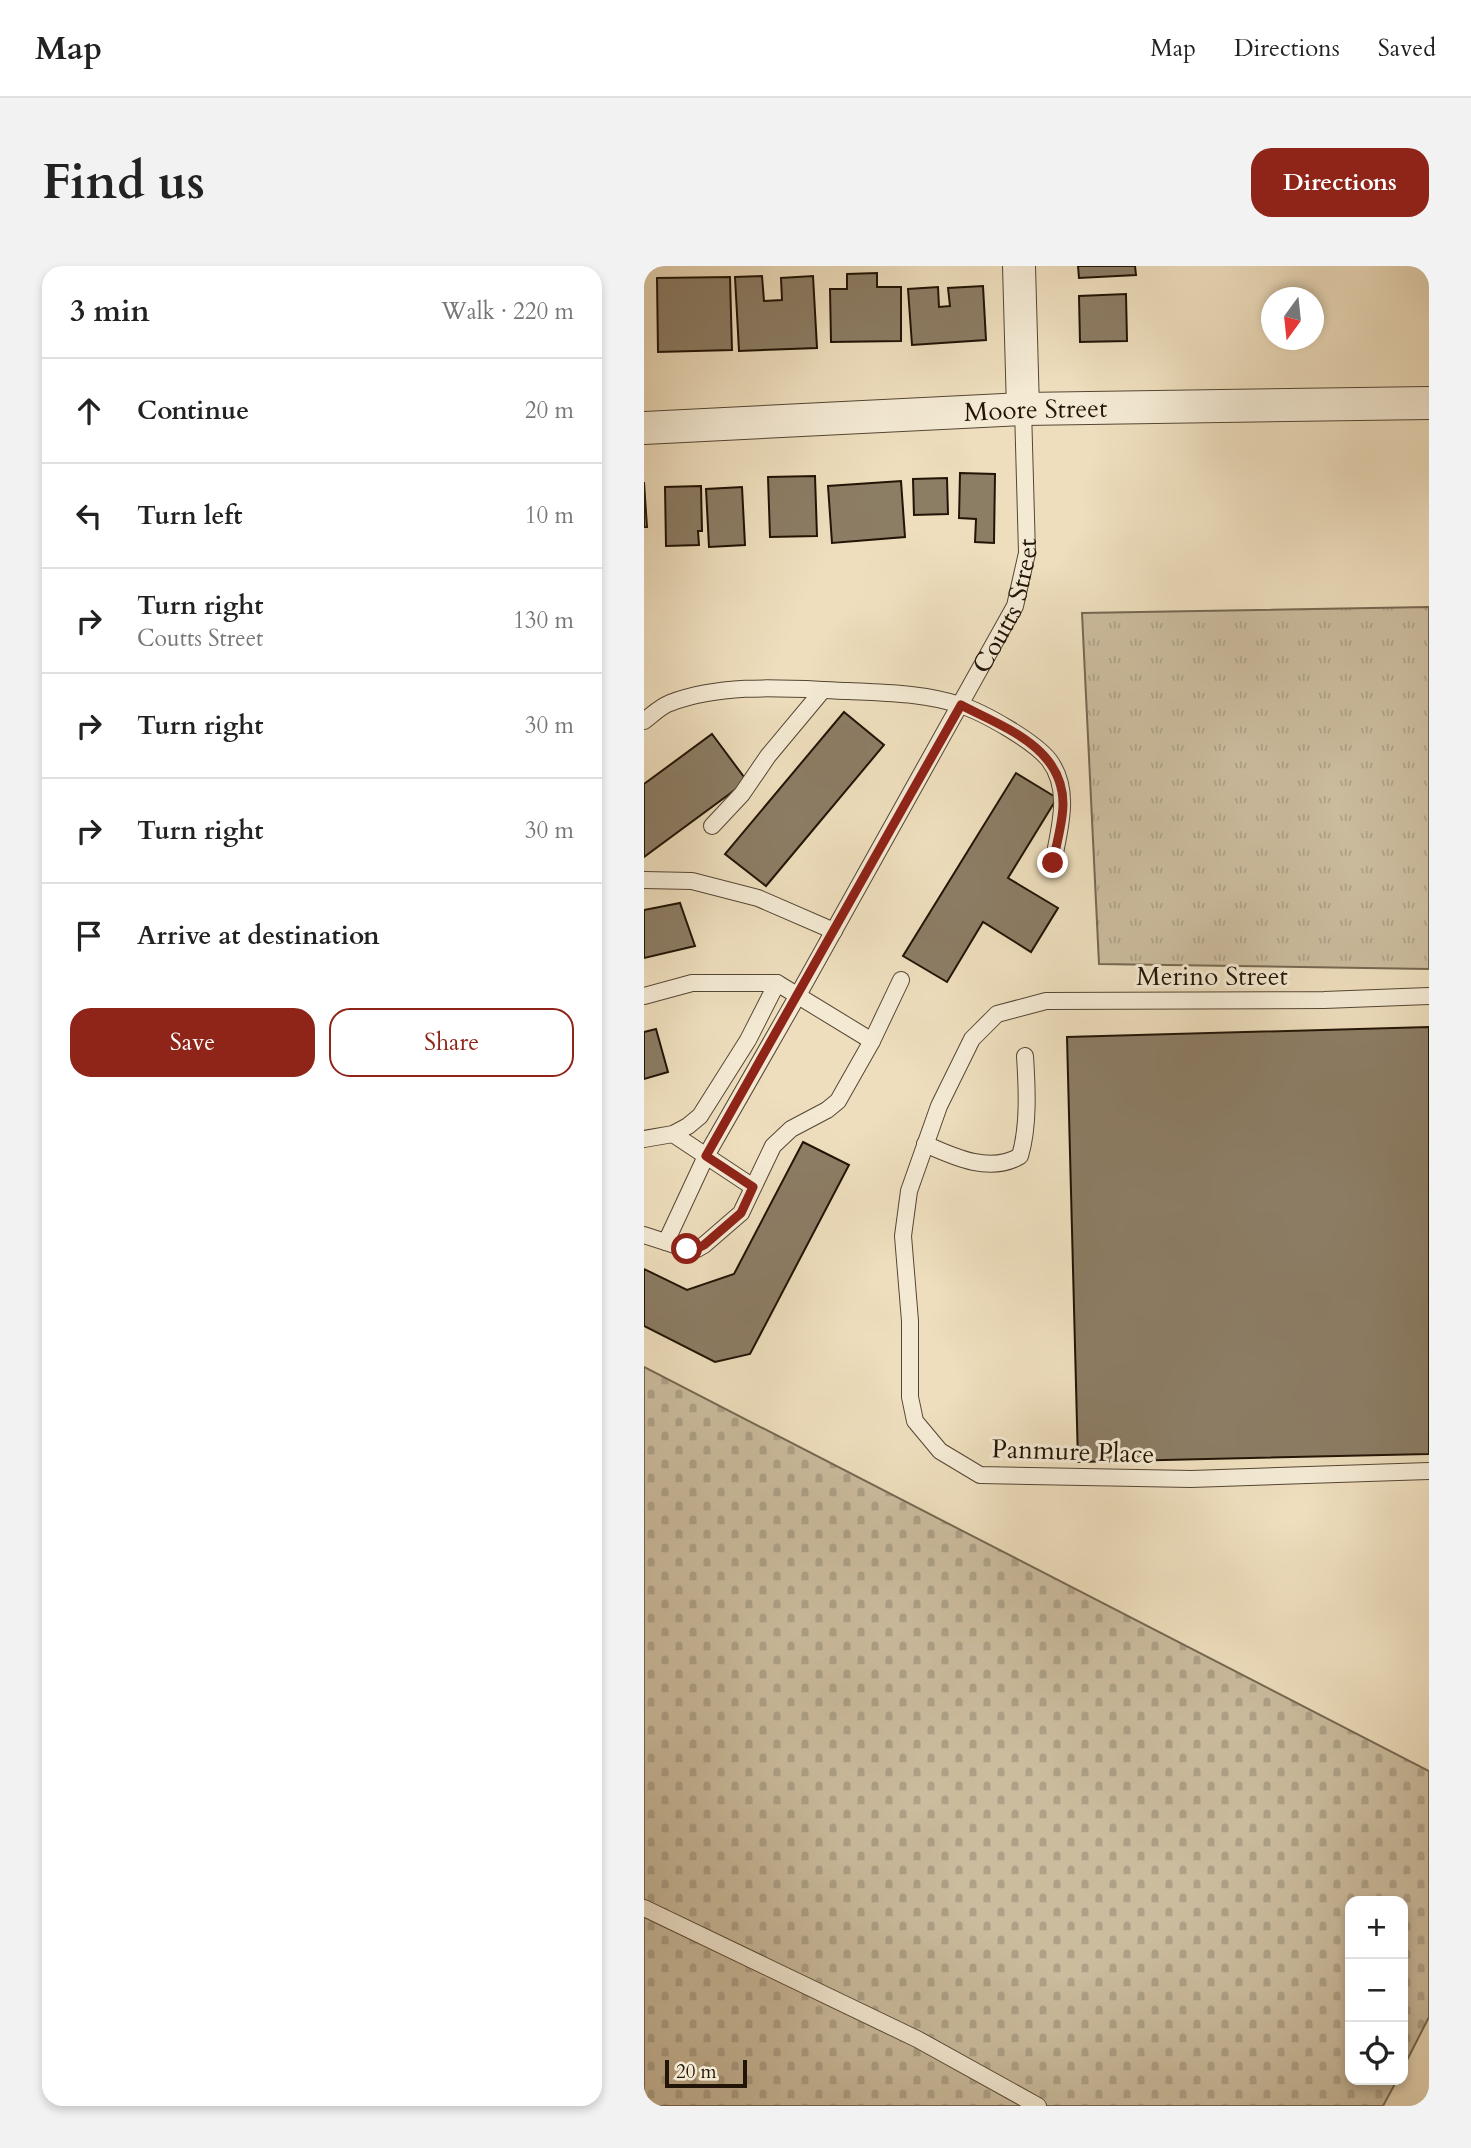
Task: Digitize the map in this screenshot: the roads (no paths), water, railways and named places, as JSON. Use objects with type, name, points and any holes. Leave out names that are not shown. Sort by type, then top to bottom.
[{"type":"street","name":"Coutts Street","points":[[1019,266],[1023,410]]},
{"type":"street","name":"Moore Street","points":[[644,428],[1023,410],[1429,403]]},
{"type":"lane","name":"Coutts Street","points":[[666,1242],[706,1156],[961,705],[1014,606],[1027,553],[1023,410]]},
{"type":"lane","points":[[644,721],[667,703],[719,690],[823,690],[906,694],[961,705],[1029,740],[1050,761],[1058,778],[1063,804],[1053,863]]},
{"type":"lane","points":[[712,826],[742,793],[768,756],[823,690]]},
{"type":"lane","points":[[644,880],[692,881],[758,898],[834,931]]},
{"type":"lane","points":[[644,1234],[687,1249],[696,1249],[741,1213],[774,1146],[790,1129],[827,1110],[838,1101],[872,1041],[901,980]]},
{"type":"lane","points":[[644,996],[692,984],[778,984],[872,1041]]},
{"type":"lane","points":[[644,1139],[673,1134],[700,1116],[748,1040],[778,984]]},
{"type":"lane","name":"Merino Street","points":[[997,1014],[1046,1001],[1324,1000],[1429,996]]},
{"type":"lane","name":"Panmure Place","points":[[997,1014],[972,1039],[939,1107],[909,1191],[903,1237],[910,1321],[910,1397],[915,1421],[940,1451],[980,1475],[1027,1477],[1191,1479],[1429,1471]]},
{"type":"lane","points":[[925,1144],[957,1158],[986,1164],[1009,1162],[1020,1156],[1025,1109],[1025,1056]]},
{"type":"lane","points":[[673,1134],[753,1187]]},
{"type":"lane","points":[[644,1908],[917,2039],[1038,2106]]}]
